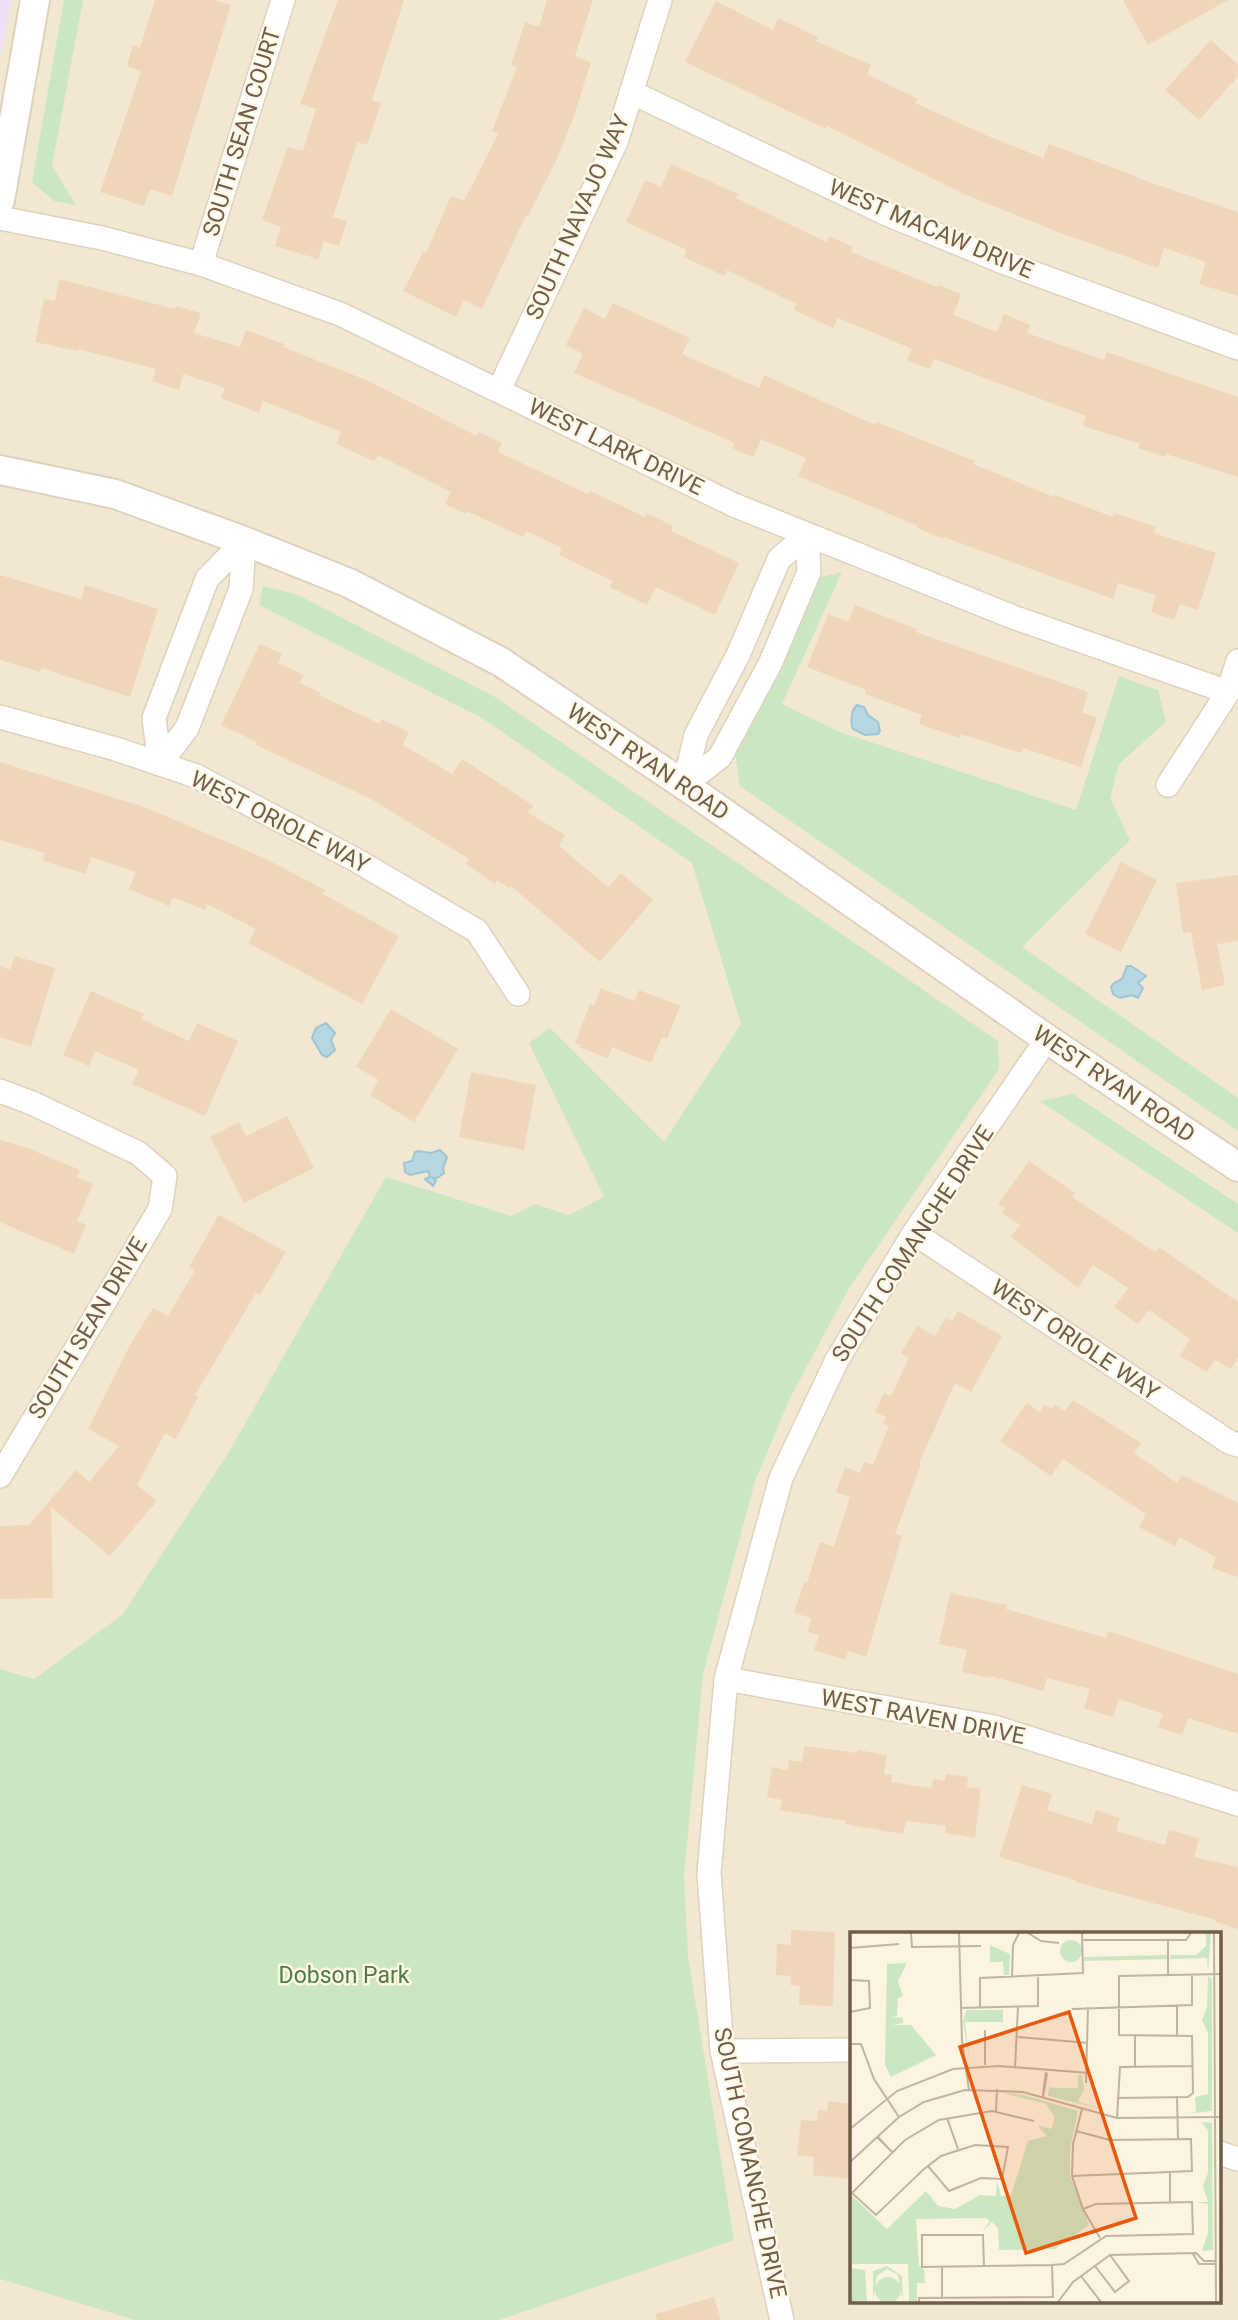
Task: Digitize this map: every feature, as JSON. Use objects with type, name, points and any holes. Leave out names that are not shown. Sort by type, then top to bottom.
[{"type":"street","points":[[0,200],[35,0]]},
{"type":"street","name":"SOUTH SEAN COURT","points":[[201,264],[283,0]]},
{"type":"street","name":"SOUTH NAVAJO WAY","points":[[499,390],[616,142],[660,0]]},
{"type":"street","name":"WEST MACAW DRIVE","points":[[631,92],[887,215],[1003,262],[1238,348]]},
{"type":"street","name":"WEST LARK DRIVE","points":[[0,218],[102,238],[201,264],[341,314],[734,505],[1013,617],[1228,692]]},
{"type":"street","name":"WEST RYAN ROAD","points":[[0,470],[115,494],[244,541],[349,583],[501,662],[684,785],[1047,1039],[1238,1167]]},
{"type":"street","points":[[684,785],[720,757],[770,664],[809,572],[807,535]]},
{"type":"street","points":[[684,785],[696,735],[738,655],[779,559],[807,535]]},
{"type":"street","points":[[160,764],[187,727],[241,589],[244,541]]},
{"type":"street","points":[[160,764],[154,718],[207,579],[244,541]]},
{"type":"street","points":[[1168,785],[1228,692],[1238,661]]},
{"type":"street","name":"WEST ORIOLE WAY","points":[[0,717],[196,776],[356,860],[477,932],[518,994]]},
{"type":"street","name":"SOUTH COMANCHE DRIVE","points":[[782,2320],[722,2051],[709,1873],[726,1679],[781,1478],[837,1360],[914,1233],[1047,1039]]},
{"type":"street","name":"SOUTH SEAN DRIVE","points":[[0,1091],[32,1103],[138,1153],[165,1176],[160,1209],[0,1476]]},
{"type":"street","name":"WEST ORIOLE WAY","points":[[914,1233],[1229,1442],[1238,1445]]},
{"type":"street","name":"WEST RAVEN DRIVE","points":[[726,1679],[994,1727],[1238,1804]]},
{"type":"street","points":[[722,2051],[850,2050]]},
{"type":"street","points":[[1220,2153],[1238,2159]]},
{"type":"shaded area","points":[[0,0],[12,0],[1,53],[0,52]]},
{"type":"shaded area","points":[[12,0],[1238,0],[1238,2320],[0,2320],[0,52]]},
{"type":"green space","points":[[64,0],[83,0],[52,166],[76,205],[54,201],[32,182]]},
{"type":"green space","points":[[842,572],[782,704],[840,732],[1076,810],[1119,676],[1158,690],[1166,722],[1119,764],[1110,798],[1130,840],[1022,947],[1238,1098],[1238,1131],[740,786],[735,752],[818,578]]},
{"type":"green space","name":"Dobson Park","points":[[263,586],[296,594],[495,697],[998,1041],[999,1069],[848,1290],[790,1398],[755,1481],[703,1674],[684,1876],[688,1956],[734,2240],[499,2320],[135,2320],[0,2279],[0,1669],[34,1679],[122,1615],[229,1452],[386,1177],[511,1216],[535,1204],[569,1215],[604,1197],[529,1043],[550,1028],[664,1142],[741,1024],[692,863],[482,718],[259,605]]},
{"type":"green space","points":[[1073,1094],[1238,1204],[1238,1233],[1040,1101]]},
{"type":"water","points":[[857,705],[864,707],[868,715],[878,722],[878,734],[865,735],[853,729],[853,710]]},
{"type":"water","points":[[1127,966],[1146,976],[1138,983],[1143,988],[1138,998],[1132,995],[1120,998],[1113,994],[1111,987],[1122,979]]},
{"type":"water","points":[[326,1023],[335,1033],[331,1040],[335,1050],[327,1057],[322,1055],[312,1038],[316,1028]]},
{"type":"water","points":[[440,1150],[447,1157],[444,1173],[433,1178],[436,1181],[433,1186],[425,1179],[430,1177],[428,1171],[410,1175],[405,1172],[404,1163],[412,1161],[415,1152],[431,1153]]},
{"type":"building","points":[[155,0],[214,0],[231,5],[172,196],[150,189],[144,206],[100,192],[141,71],[127,66],[133,45],[140,48]]},
{"type":"building","points":[[338,0],[404,0],[372,100],[381,103],[367,145],[357,142],[333,217],[347,221],[339,246],[324,241],[318,259],[275,246],[281,227],[262,220],[288,147],[303,151],[316,109],[300,104]]},
{"type":"building","points":[[547,0],[593,0],[575,56],[591,62],[558,157],[528,216],[526,215],[482,309],[464,300],[456,317],[403,291],[423,252],[426,253],[451,196],[464,201],[498,134],[492,131],[517,67],[511,65],[525,22],[539,27]]},
{"type":"building","points":[[1123,0],[1228,0],[1148,45]]},
{"type":"building","points":[[716,1],[773,30],[778,18],[818,37],[816,41],[871,65],[867,74],[918,99],[915,103],[988,136],[1043,158],[1049,144],[1137,178],[1238,212],[1238,296],[1199,284],[1206,262],[1164,248],[1158,268],[1061,233],[964,194],[827,126],[826,129],[685,62]]},
{"type":"building","points":[[1211,40],[1238,65],[1238,76],[1199,120],[1165,90]]},
{"type":"building","points":[[671,164],[738,194],[736,198],[826,242],[829,236],[853,247],[851,252],[961,294],[953,315],[997,332],[1004,314],[1030,325],[1027,333],[1104,360],[1107,352],[1238,397],[1238,477],[1138,448],[1140,444],[1083,426],[1086,416],[934,359],[930,369],[907,360],[912,349],[838,318],[833,328],[794,310],[796,304],[727,270],[724,276],[684,257],[687,250],[626,222],[645,180],[661,187]]},
{"type":"building","points":[[59,279],[175,309],[176,306],[201,313],[194,333],[240,347],[246,330],[284,344],[283,347],[366,380],[477,436],[479,432],[502,443],[498,452],[588,494],[590,491],[645,517],[647,513],[673,526],[671,531],[739,563],[715,615],[656,587],[647,605],[610,587],[613,581],[559,555],[562,548],[526,531],[523,537],[467,511],[466,514],[445,504],[451,492],[378,455],[374,461],[336,444],[341,432],[263,401],[259,413],[221,398],[225,388],[183,374],[179,390],[152,381],[156,369],[78,349],[35,342],[44,299],[55,301]]},
{"type":"building","points":[[613,303],[690,338],[682,354],[759,388],[764,375],[875,425],[876,422],[975,461],[973,464],[1054,497],[1055,495],[1113,517],[1114,513],[1156,527],[1154,533],[1216,553],[1198,610],[1180,604],[1174,620],[1151,612],[1156,595],[1118,583],[1113,599],[944,537],[943,539],[798,476],[806,458],[761,439],[753,457],[732,448],[735,443],[574,373],[583,354],[566,345],[584,308],[605,319]]},
{"type":"building","points":[[0,575],[81,599],[85,585],[158,609],[130,697],[41,668],[40,672],[0,660]]},
{"type":"building","points":[[855,605],[917,629],[916,632],[1088,692],[1082,713],[1097,717],[1081,767],[1023,748],[1021,753],[961,734],[960,738],[919,724],[922,715],[865,694],[866,690],[807,667],[828,614],[848,622]]},
{"type":"building","points":[[260,644],[282,654],[278,663],[304,675],[300,683],[321,693],[319,695],[380,724],[381,719],[409,732],[403,745],[452,774],[462,759],[534,806],[527,812],[565,835],[559,846],[608,887],[621,873],[653,900],[600,962],[511,886],[509,888],[497,880],[495,884],[466,864],[469,859],[371,799],[256,745],[257,742],[221,725]]},
{"type":"building","points":[[0,762],[147,808],[264,858],[325,890],[323,894],[399,936],[362,1004],[248,943],[256,929],[207,904],[205,910],[173,897],[169,906],[129,889],[136,872],[91,857],[86,874],[43,861],[45,853],[0,840]]},
{"type":"building","points":[[1121,862],[1157,880],[1121,952],[1085,934]]},
{"type":"building","points":[[1238,875],[1238,941],[1217,944],[1225,985],[1202,990],[1191,932],[1183,933],[1176,883]]},
{"type":"building","points":[[15,956],[55,968],[31,1047],[0,1037],[0,966],[10,970]]},
{"type":"building","points":[[601,988],[635,1001],[639,990],[680,1006],[667,1039],[662,1037],[651,1063],[612,1047],[608,1058],[575,1043],[590,1004],[594,1006]]},
{"type":"building","points":[[91,991],[144,1014],[141,1019],[189,1041],[197,1023],[238,1041],[205,1116],[132,1084],[139,1070],[95,1051],[89,1066],[63,1055]]},
{"type":"building","points":[[391,1009],[458,1049],[414,1122],[370,1095],[379,1080],[356,1067]]},
{"type":"building","points":[[471,1072],[536,1085],[524,1150],[459,1137]]},
{"type":"building","points":[[287,1116],[314,1168],[244,1203],[210,1137],[239,1122],[246,1136]]},
{"type":"building","points":[[0,1140],[80,1170],[77,1177],[93,1184],[77,1221],[86,1225],[74,1254],[0,1222]]},
{"type":"building","points":[[1029,1161],[1075,1193],[1072,1197],[1155,1252],[1159,1247],[1238,1302],[1238,1357],[1231,1369],[1215,1360],[1207,1372],[1180,1356],[1190,1339],[1149,1310],[1138,1324],[1114,1307],[1128,1288],[1093,1265],[1078,1288],[1011,1237],[1020,1225],[1002,1213],[1005,1208],[998,1204]]},
{"type":"building","points":[[219,1215],[286,1252],[260,1295],[256,1293],[195,1395],[198,1397],[176,1439],[165,1433],[137,1485],[157,1501],[110,1556],[51,1507],[53,1598],[0,1599],[0,1526],[29,1525],[76,1470],[89,1482],[119,1446],[88,1429],[130,1345],[153,1308],[168,1316],[195,1270],[189,1267]]},
{"type":"building","points":[[958,1311],[1002,1336],[971,1392],[955,1383],[919,1463],[921,1464],[895,1534],[902,1536],[866,1657],[848,1651],[846,1660],[814,1650],[819,1635],[808,1632],[811,1618],[794,1613],[820,1542],[834,1547],[850,1497],[836,1492],[845,1467],[860,1473],[864,1462],[873,1465],[889,1426],[883,1424],[886,1417],[875,1412],[884,1393],[891,1396],[909,1358],[901,1353],[917,1326],[935,1336],[946,1318],[952,1321]]},
{"type":"building","points":[[1073,1400],[1141,1443],[1134,1453],[1177,1483],[1182,1475],[1238,1503],[1238,1577],[1212,1568],[1216,1557],[1179,1537],[1175,1546],[1139,1527],[1146,1514],[1063,1459],[1051,1476],[1000,1441],[1027,1403],[1040,1412],[1045,1404],[1051,1409],[1055,1405],[1065,1411]]},
{"type":"building","points":[[950,1593],[1007,1605],[1006,1609],[1106,1638],[1108,1631],[1238,1674],[1238,1734],[1188,1718],[1182,1735],[1158,1727],[1163,1714],[1119,1699],[1113,1717],[1084,1708],[1090,1689],[1047,1678],[1043,1691],[991,1676],[962,1672],[967,1650],[939,1644]]},
{"type":"building","points":[[805,1746],[887,1755],[884,1774],[892,1775],[891,1782],[932,1788],[933,1779],[945,1781],[946,1774],[968,1777],[967,1787],[981,1789],[975,1838],[945,1833],[946,1826],[906,1821],[903,1834],[780,1810],[782,1800],[767,1797],[772,1767],[788,1770],[789,1760],[802,1762]]},
{"type":"building","points":[[1022,1785],[1052,1794],[1047,1810],[1092,1824],[1096,1810],[1120,1818],[1116,1831],[1165,1845],[1169,1830],[1199,1838],[1194,1857],[1238,1867],[1238,1929],[1216,1920],[1075,1882],[999,1857]]},
{"type":"building","points":[[791,1930],[835,1932],[833,2006],[799,2005],[800,1986],[790,1985],[791,1976],[776,1975],[777,1944],[791,1945]]},
{"type":"building","points":[[828,2101],[850,2104],[850,2179],[813,2175],[814,2157],[797,2155],[801,2120],[817,2121],[818,2110],[827,2111]]},
{"type":"building","points":[[714,2297],[721,2320],[657,2320],[656,2314]]}]
